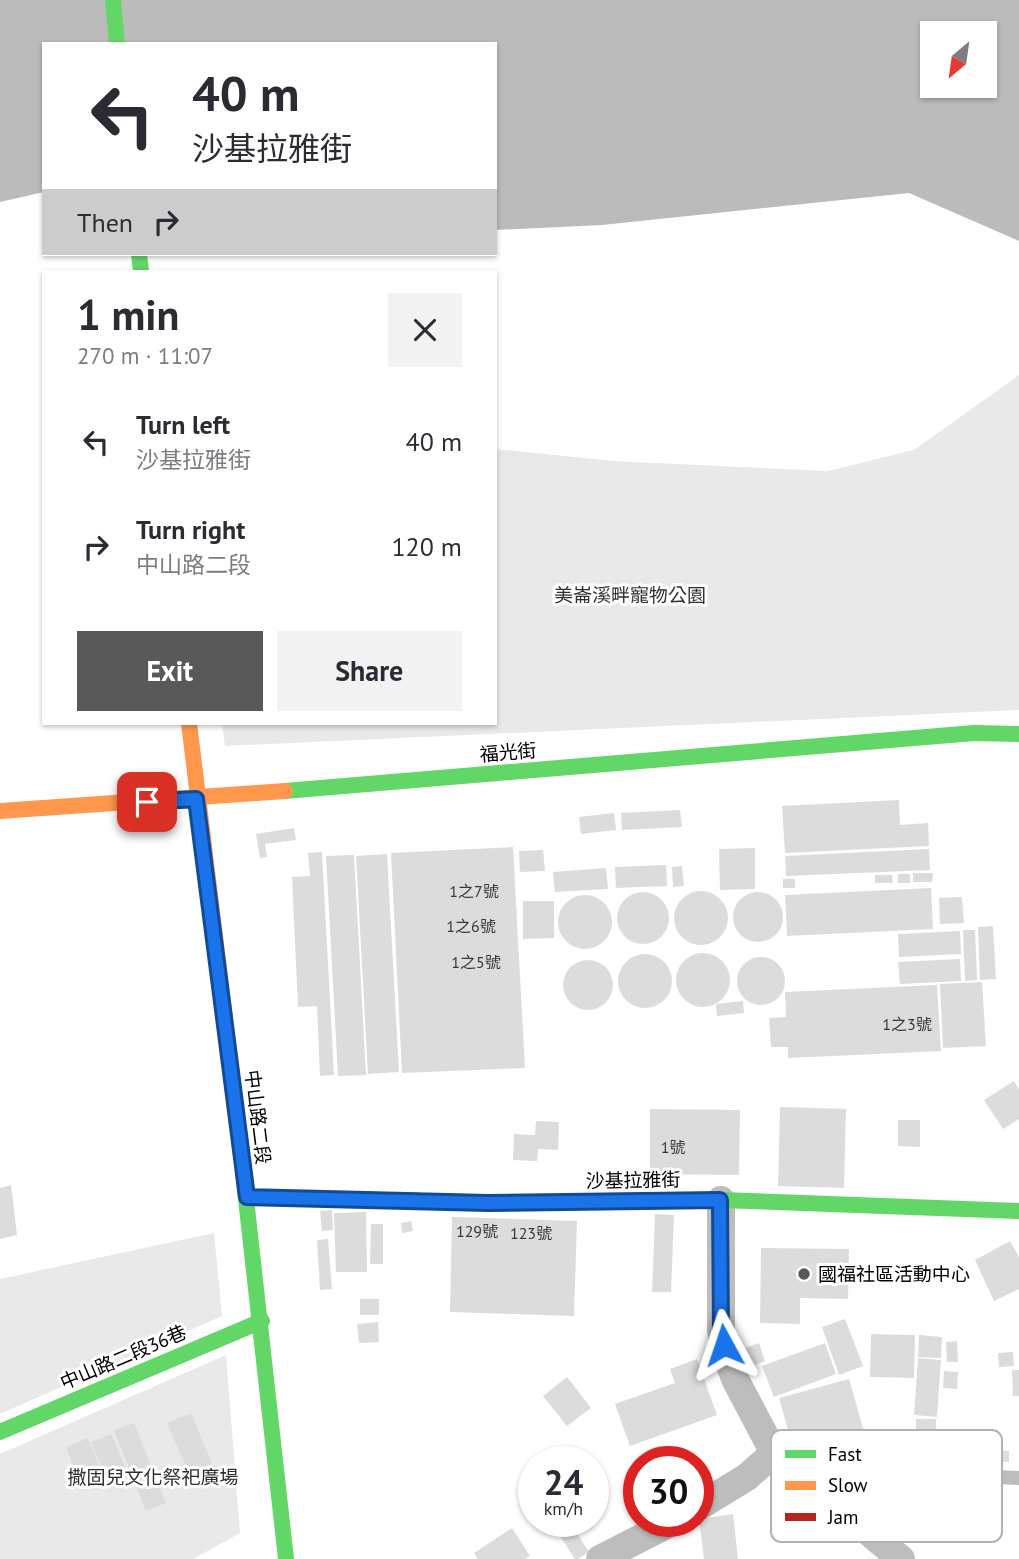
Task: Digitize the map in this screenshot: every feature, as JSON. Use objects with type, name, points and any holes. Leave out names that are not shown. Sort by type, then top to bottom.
[{"type":"street","points":[[113,0],[117,42]]},
{"type":"street","name":"中山路二段","points":[[188,725],[262,1321],[286,1559]]},
{"type":"street","name":"福光街","points":[[0,811],[196,799],[974,733],[1019,734]]},
{"type":"street","name":"沙基拉雅街","points":[[247,1197],[488,1203],[720,1200],[1019,1211]]},
{"type":"street","points":[[720,1200],[721,1331],[727,1358],[771,1439]]},
{"type":"street","name":"中山路二段36巷","points":[[0,1432],[262,1321]]},
{"type":"street","points":[[714,1497],[771,1466]]},
{"type":"street","points":[[600,1559],[643,1537]]},
{"type":"street","points":[[881,1542],[901,1559]]},
{"type":"green space","name":"美崙溪畔寵物公園","points":[[1019,375],[1019,710],[225,746],[222,725],[497,725],[497,449],[613,461],[828,471],[914,450]]},
{"type":"green space","points":[[214,1233],[222,1316],[0,1414],[0,1279]]},
{"type":"green space","name":"撒固兒文化祭祀廣場","points":[[226,1355],[240,1533],[193,1559],[0,1559],[0,1454]]},
{"type":"shaded area","points":[[0,0],[1019,0],[1019,241],[909,193],[602,225],[497,230],[497,42],[42,42],[42,192],[0,202]]},
{"type":"building","points":[[899,800],[900,825],[928,823],[929,846],[785,853],[782,806]]},
{"type":"building","points":[[680,810],[682,827],[622,830],[621,813]]},
{"type":"building","points":[[614,813],[616,830],[581,834],[579,817]]},
{"type":"building","points":[[294,828],[296,840],[265,844],[267,857],[260,858],[256,834]]},
{"type":"building","points":[[513,847],[525,1068],[402,1073],[391,853]]},
{"type":"building","points":[[755,848],[755,889],[720,890],[719,849]]},
{"type":"building","points":[[929,849],[930,870],[786,876],[785,856]]},
{"type":"building","points":[[543,850],[545,871],[520,872],[519,851]]},
{"type":"building","points":[[322,852],[334,1075],[320,1076],[317,1006],[298,1007],[292,877],[310,876],[308,853]]},
{"type":"building","points":[[387,854],[399,1072],[368,1074],[356,856]]},
{"type":"building","points":[[354,855],[366,1075],[338,1076],[326,856]]},
{"type":"building","points":[[666,865],[667,886],[616,888],[615,867]]},
{"type":"building","points":[[682,866],[684,886],[673,887],[672,867]]},
{"type":"building","points":[[606,868],[608,889],[555,892],[553,872]]},
{"type":"building","points":[[913,873],[933,873],[932,882],[913,882]]},
{"type":"building","points":[[898,874],[910,874],[910,883],[898,883]]},
{"type":"building","points":[[875,875],[892,875],[893,883],[875,883]]},
{"type":"building","points":[[783,879],[795,879],[795,888],[783,888]]},
{"type":"building","points":[[931,888],[933,929],[787,936],[785,895]]},
{"type":"building","points":[[701,891],[720,899],[728,918],[720,937],[701,945],[682,937],[674,918],[682,899]]},
{"type":"building","points":[[643,892],[662,899],[669,918],[662,937],[643,944],[624,937],[617,918],[624,899]]},
{"type":"building","points":[[758,892],[776,899],[783,917],[776,935],[758,942],[740,935],[733,917],[740,899]]},
{"type":"building","points":[[585,895],[604,903],[612,922],[604,941],[585,949],[566,941],[558,922],[566,903]]},
{"type":"building","points":[[962,897],[964,923],[940,924],[939,898]]},
{"type":"building","points":[[523,901],[554,901],[554,938],[523,939]]},
{"type":"building","points":[[993,926],[996,979],[980,980],[978,927]]},
{"type":"building","points":[[963,930],[975,930],[977,980],[965,981]]},
{"type":"building","points":[[960,931],[961,954],[899,957],[898,934]]},
{"type":"building","points":[[703,953],[722,961],[730,980],[722,999],[703,1007],[684,999],[676,980],[684,961]]},
{"type":"building","points":[[645,954],[664,962],[672,981],[664,1000],[645,1008],[626,1000],[618,981],[626,962]]},
{"type":"building","points":[[761,957],[778,964],[785,981],[778,998],[761,1005],[744,998],[737,981],[744,964]]},
{"type":"building","points":[[960,959],[961,981],[900,984],[898,962]]},
{"type":"building","points":[[588,960],[606,967],[613,985],[606,1003],[588,1010],[570,1003],[563,985],[570,967]]},
{"type":"building","points":[[982,982],[986,1046],[943,1048],[940,984]]},
{"type":"building","points":[[937,985],[941,1051],[788,1058],[788,1047],[771,1047],[769,1018],[786,1017],[785,992]]},
{"type":"building","points":[[743,1001],[744,1013],[717,1016],[716,1004]]},
{"type":"building","points":[[1014,1081],[1019,1089],[1019,1119],[1003,1129],[984,1100]]},
{"type":"building","points":[[780,1107],[846,1109],[844,1188],[778,1186]]},
{"type":"building","points":[[650,1109],[740,1110],[739,1175],[650,1174]]},
{"type":"building","points":[[898,1120],[920,1120],[920,1147],[898,1146]]},
{"type":"building","points":[[536,1121],[559,1122],[558,1150],[538,1149],[537,1161],[513,1160],[514,1134],[535,1135]]},
{"type":"building","points":[[11,1185],[17,1235],[0,1239],[0,1188]]},
{"type":"building","points":[[332,1210],[333,1230],[322,1231],[320,1211]]},
{"type":"building","points":[[366,1212],[367,1272],[336,1272],[334,1213]]},
{"type":"building","points":[[655,1214],[674,1215],[671,1292],[652,1292]]},
{"type":"building","points":[[452,1217],[577,1221],[574,1316],[450,1312]]},
{"type":"building","points":[[411,1221],[413,1231],[402,1233],[401,1223]]},
{"type":"building","points":[[371,1224],[383,1224],[383,1264],[370,1264]]},
{"type":"building","points":[[328,1239],[332,1289],[320,1290],[317,1240]]},
{"type":"building","points":[[1010,1241],[1019,1257],[1019,1289],[994,1301],[975,1260]]},
{"type":"building","name":"國福社區活動中心","points":[[761,1248],[849,1249],[848,1299],[800,1298],[800,1324],[760,1323]]},
{"type":"building","points":[[360,1299],[379,1299],[379,1315],[360,1315]]},
{"type":"building","points":[[845,1319],[863,1366],[839,1375],[822,1327]]},
{"type":"building","points":[[378,1322],[379,1342],[359,1343],[357,1324]]},
{"type":"building","points":[[871,1334],[915,1335],[914,1378],[870,1377]]},
{"type":"building","points":[[919,1335],[942,1337],[941,1358],[918,1357]]},
{"type":"building","points":[[957,1341],[958,1362],[947,1362],[946,1342]]},
{"type":"building","points":[[759,1343],[765,1361],[741,1370],[735,1352]]},
{"type":"building","points":[[825,1343],[836,1374],[774,1397],[762,1366]]},
{"type":"building","points":[[1013,1352],[1014,1366],[999,1367],[998,1353]]},
{"type":"building","points":[[918,1358],[941,1360],[937,1417],[914,1415]]},
{"type":"building","points":[[697,1359],[717,1415],[630,1446],[615,1404],[675,1383],[670,1369]]},
{"type":"building","points":[[1012,1370],[1019,1370],[1019,1396],[1013,1396]]},
{"type":"building","points":[[944,1371],[958,1372],[957,1389],[943,1388]]},
{"type":"building","points":[[567,1377],[591,1408],[567,1426],[543,1396]]},
{"type":"building","points":[[849,1379],[863,1430],[788,1430],[779,1398]]},
{"type":"building","points":[[191,1413],[212,1464],[189,1474],[167,1423]]},
{"type":"building","points":[[916,1419],[936,1419],[936,1430],[916,1430]]},
{"type":"building","points":[[134,1423],[166,1503],[146,1511],[114,1430]]},
{"type":"building","points":[[111,1434],[128,1473],[108,1482],[91,1442]]},
{"type":"building","points":[[88,1438],[101,1471],[78,1480],[66,1447]]},
{"type":"building","points":[[1002,1450],[1009,1451],[1009,1462],[1002,1462]]},
{"type":"building","points":[[733,1514],[738,1559],[704,1559],[701,1537],[714,1537],[714,1517]]},
{"type":"building","points":[[512,1528],[530,1556],[525,1559],[478,1559],[474,1553]]},
{"type":"building","points":[[561,1537],[579,1537],[589,1552],[575,1559]]},
{"type":"traffic: fast","points":[[113,0],[117,42]]},
{"type":"traffic: fast","points":[[139,256],[141,270]]},
{"type":"traffic: fast","points":[[285,791],[974,733],[1019,734]]},
{"type":"traffic: fast","points":[[235,1100],[286,1559]]},
{"type":"traffic: fast","points":[[510,1203],[721,1200],[1019,1211]]},
{"type":"traffic: fast","points":[[0,1432],[262,1321]]},
{"type":"traffic: slow","points":[[189,725],[235,1100]]},
{"type":"traffic: slow","points":[[0,811],[285,791]]},
{"type":"traffic: jam","points":[[247,1197],[510,1203]]},
{"type":"place","name":"國福社區活動中心","points":[[804,1274]]},
{"type":"route","points":[[147,802],[196,799],[247,1197],[488,1203],[720,1200],[721,1331],[724,1345]]}]
